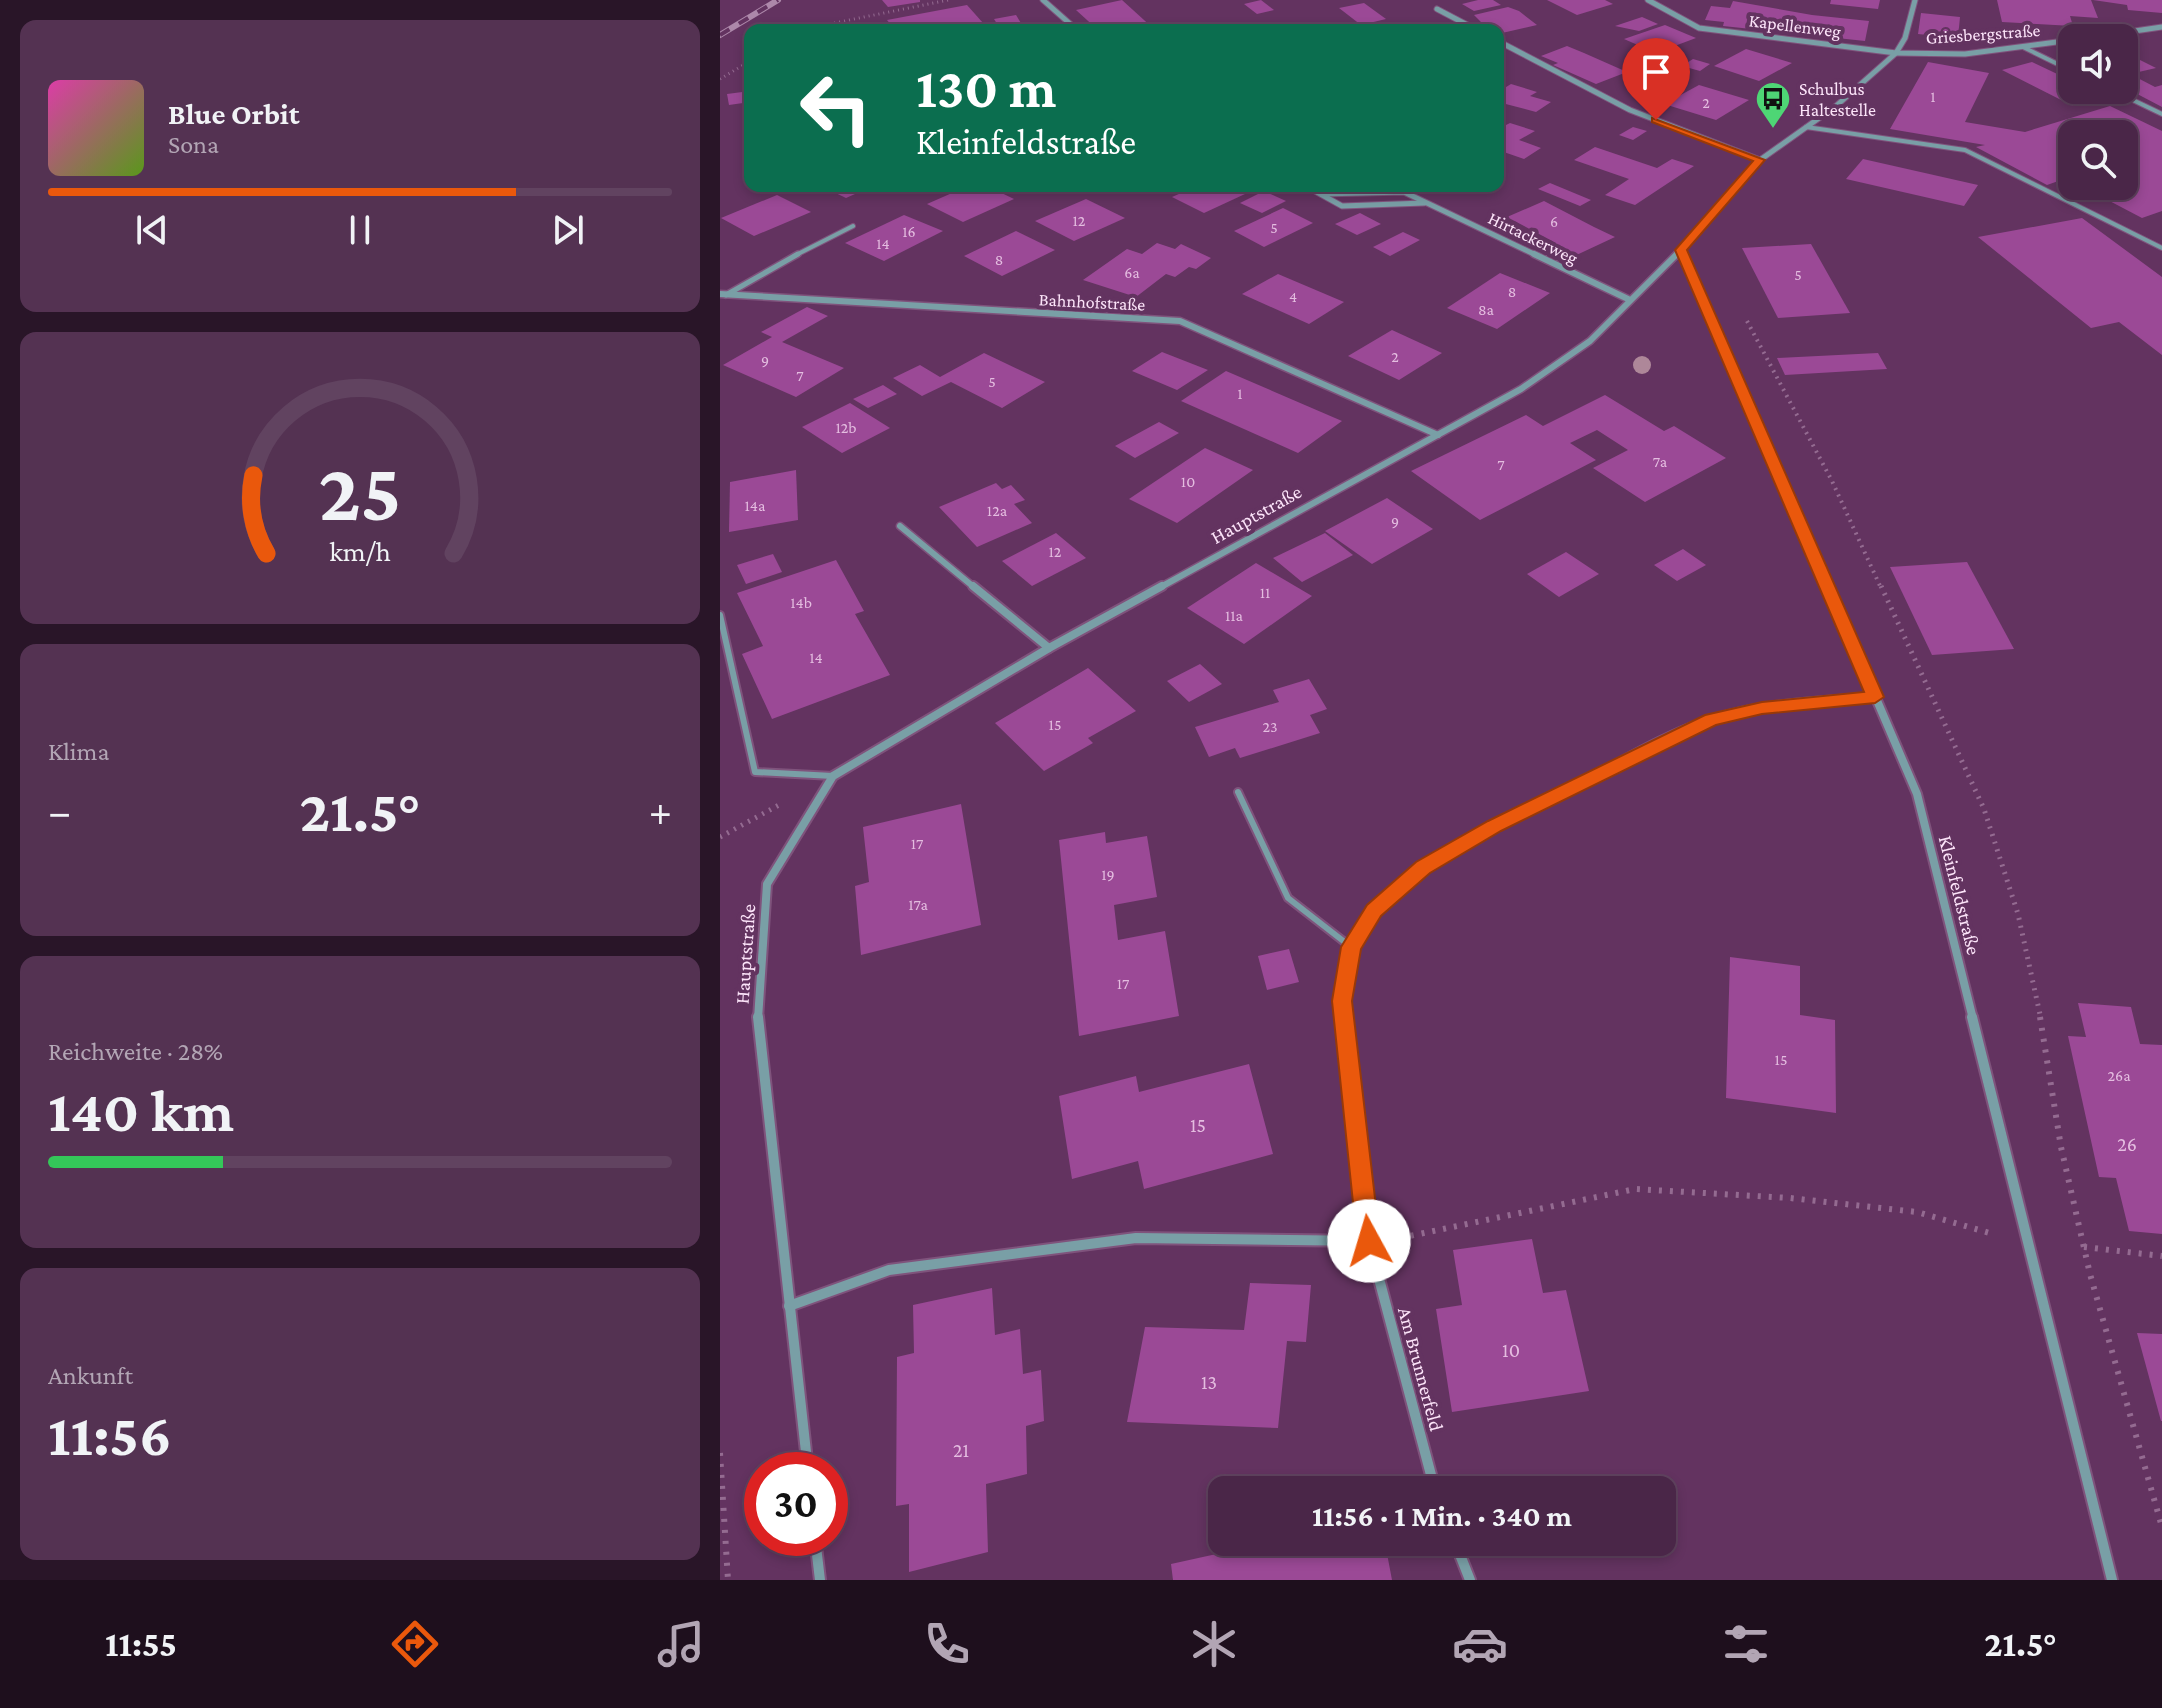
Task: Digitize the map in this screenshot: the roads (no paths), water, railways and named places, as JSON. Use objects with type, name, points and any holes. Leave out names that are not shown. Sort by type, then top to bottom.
[{"type":"street","points":[[1043,0],[1070,24]]},
{"type":"street","name":"Kapellenweg","points":[[1648,0],[1699,28],[1896,53]]},
{"type":"street","points":[[1896,53],[1905,38],[1915,0]]},
{"type":"street","points":[[1437,9],[1466,24]]},
{"type":"street","points":[[2138,31],[2162,27]]},
{"type":"street","name":"Griesbergstraße","points":[[1896,53],[1965,54],[2058,42]]},
{"type":"street","points":[[1504,44],[1630,110],[1760,160]]},
{"type":"street","name":"Hauptstraße","points":[[806,1452],[758,1023],[767,884],[833,776],[1049,648],[1533,381],[1590,341],[1628,299],[1681,250],[1760,160],[1806,127],[1896,53]]},
{"type":"street","name":"Hirtackerweg","points":[[1317,192],[1342,206],[1426,202]]},
{"type":"street","name":"Hirtackerweg","points":[[1321,194],[1404,192],[1628,299]]},
{"type":"street","name":"Kleinfeldstraße","points":[[1681,250],[1917,794],[2112,1580]]},
{"type":"street","name":"Bahnhofstraße","points":[[723,294],[1180,321],[1438,435]]},
{"type":"street","points":[[900,526],[1049,648]]},
{"type":"street","name":"Am Brunnerfeld","points":[[1431,1476],[1369,1241],[1342,1001],[1351,947],[1374,911],[1423,867],[1651,747],[1711,720],[1762,708],[1875,697]]},
{"type":"street","points":[[789,1306],[889,1270],[1136,1238],[1369,1241]]},
{"type":"street","points":[[817,1556],[820,1580]]},
{"type":"street","points":[[1461,1556],[1470,1580]]},
{"type":"lane","points":[[2023,47],[2058,64]]},
{"type":"lane","points":[[2138,102],[2162,114]]},
{"type":"lane","points":[[1806,127],[1965,150],[2162,248]]},
{"type":"lane","points":[[723,294],[853,226]]},
{"type":"lane","points":[[720,615],[755,772],[833,776]]},
{"type":"lane","points":[[1238,792],[1288,898],[1351,947]]},
{"type":"railway","points":[[720,35],[778,0]]},
{"type":"place","name":"Schulbus Haltestelle","points":[[1773,130]]}]
